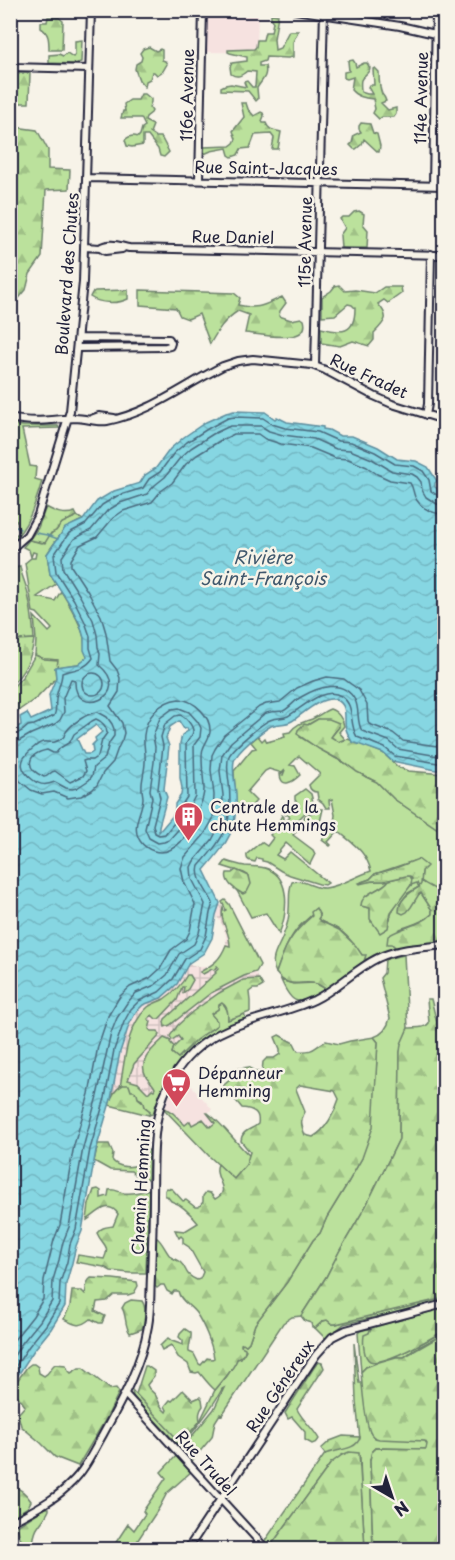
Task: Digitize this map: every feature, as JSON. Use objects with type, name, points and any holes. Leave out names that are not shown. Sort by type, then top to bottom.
[{"type":"street","name":"Boulevard des Chutes","points":[[10,550],[29,531],[40,509],[68,419],[78,338],[85,247],[91,10]]},
{"type":"street","name":"116e Avenue","points":[[199,180],[203,10]]},
{"type":"street","points":[[295,10],[400,26],[444,36]]},
{"type":"street","name":"114e Avenue","points":[[433,186],[436,10]]},
{"type":"street","name":"115e Avenue","points":[[315,366],[323,13]]},
{"type":"street","points":[[10,67],[89,69]]},
{"type":"street","name":"Rue Saint-Jacques","points":[[87,178],[444,186]]},
{"type":"street","name":"Rue Daniel","points":[[85,247],[100,248],[105,251],[129,248],[444,255]]},
{"type":"street","points":[[426,414],[431,255]]},
{"type":"street","points":[[77,348],[166,347],[171,343],[171,340],[167,338],[78,338]]},
{"type":"street","name":"Rue Fradet","points":[[10,418],[20,420],[91,419],[105,422],[127,417],[217,369],[238,361],[261,360],[296,362],[315,366],[382,400],[444,420]]},
{"type":"street","name":"Chemin Hemming","points":[[10,1523],[55,1497],[75,1479],[125,1394],[140,1358],[149,1321],[155,1132],[162,1101],[183,1063],[195,1050],[217,1035],[243,1023],[313,1000],[380,957],[406,950],[444,945]]},
{"type":"street","name":"Rue Généreux","points":[[187,1550],[316,1355],[332,1337],[346,1330],[444,1304]]},
{"type":"street","name":"Rue Trudel","points":[[125,1394],[266,1549]]},
{"type":"shaded area","points":[[207,11],[258,11],[257,53],[206,52]]},
{"type":"shaded area","points":[[220,903],[259,979],[234,991],[228,1020],[186,1050],[155,1095],[149,1115],[109,1105],[124,1039],[136,1012],[143,1005],[161,998],[177,984],[189,963],[198,967],[207,967],[221,956],[226,945],[226,936],[216,915]]},
{"type":"shaded area","points":[[183,1071],[184,1077],[212,1109],[208,1113],[250,1156],[221,1166],[164,1109]]},
{"type":"green space","points":[[271,14],[278,15],[274,39],[275,50],[280,48],[289,31],[298,31],[293,42],[293,57],[266,57],[265,61],[259,63],[259,66],[265,66],[266,73],[257,88],[258,99],[256,101],[248,91],[221,90],[221,87],[231,84],[246,87],[244,82],[247,81],[255,87],[256,72],[247,71],[237,76],[231,74],[232,63],[247,61],[247,57],[230,53],[228,50],[254,49],[257,40],[263,40],[265,32],[271,32],[273,22]]},
{"type":"green space","points":[[48,17],[58,17],[63,21],[62,50],[49,50],[48,37],[41,28],[41,22],[47,22]]},
{"type":"green space","points":[[82,40],[81,62],[49,63],[49,55],[63,56],[67,53],[73,57],[75,41]]},
{"type":"green space","points":[[149,47],[156,51],[162,50],[162,60],[167,64],[157,75],[152,72],[145,87],[139,80],[135,69],[136,64],[141,61],[140,53]]},
{"type":"green space","points":[[353,60],[356,67],[367,63],[370,68],[361,80],[361,92],[372,94],[368,87],[374,85],[373,69],[379,72],[380,89],[386,101],[381,103],[388,110],[396,108],[394,117],[379,119],[373,113],[375,109],[373,99],[358,96],[351,90],[353,77],[344,78],[344,72],[349,71],[348,61]]},
{"type":"green space","points":[[11,73],[30,73],[29,103],[16,103],[15,127],[37,130],[48,150],[48,169],[70,170],[69,189],[46,190],[42,257],[30,274],[26,290],[15,303],[10,302],[15,286],[11,286]]},
{"type":"green space","points":[[141,94],[151,99],[149,107],[152,111],[145,121],[153,125],[150,133],[161,137],[169,152],[164,157],[160,156],[158,149],[148,136],[143,136],[143,145],[127,146],[125,140],[131,136],[138,137],[145,126],[141,118],[121,118],[125,111],[124,104],[130,100],[138,100]]},
{"type":"green space","points":[[241,103],[246,103],[254,116],[263,113],[263,123],[266,123],[272,130],[281,132],[278,149],[272,149],[274,138],[271,134],[255,135],[250,148],[241,149],[238,155],[232,157],[227,148],[204,154],[204,147],[230,146],[234,143],[236,139],[233,131],[244,117]]},
{"type":"green space","points":[[361,123],[370,124],[373,133],[377,134],[379,152],[364,139],[356,149],[350,145],[354,135],[361,132],[359,126]]},
{"type":"green space","points":[[359,211],[364,214],[363,224],[368,230],[367,248],[341,248],[340,235],[345,228],[340,219]]},
{"type":"green space","points":[[339,285],[345,291],[375,293],[384,287],[401,287],[402,293],[388,303],[384,300],[378,304],[384,312],[385,319],[374,333],[374,340],[369,346],[353,341],[340,346],[321,343],[321,328],[335,331],[346,330],[350,328],[354,317],[355,308],[348,304],[335,315],[322,316],[322,297]]},
{"type":"green space","points":[[128,290],[128,299],[119,302],[104,302],[90,297],[95,291]]},
{"type":"green space","points":[[140,290],[234,293],[240,298],[238,305],[251,307],[261,306],[282,297],[286,303],[279,316],[291,320],[301,318],[304,320],[304,328],[300,333],[282,337],[245,333],[249,315],[238,311],[222,326],[210,344],[199,314],[188,319],[180,316],[176,308],[140,305]]},
{"type":"green space","points":[[11,424],[58,426],[59,428],[22,429],[30,466],[36,467],[35,479],[42,481],[27,522],[17,536],[11,543],[11,535],[19,533],[17,521],[11,519]]},
{"type":"green space","points":[[46,507],[60,513],[75,512],[77,516],[62,523],[56,531],[51,533],[45,543],[29,540],[38,528]]},
{"type":"green space","points":[[77,516],[83,520],[67,529],[47,554],[50,574],[56,584],[37,597],[55,601],[61,591],[81,628],[88,657],[78,664],[57,667],[57,660],[44,659],[35,655],[34,616],[49,632],[52,629],[37,613],[33,612],[25,563],[35,558],[36,553],[33,552],[31,557],[29,550],[23,547],[29,540],[42,543],[62,523]]},
{"type":"green space","points":[[20,566],[30,602],[34,639],[11,639],[11,571]]},
{"type":"green space","points":[[11,639],[34,639],[27,664],[11,685]]},
{"type":"green space","points":[[35,655],[44,659],[58,660],[55,668],[56,678],[38,697],[15,713],[11,719],[11,689],[23,676]]},
{"type":"green space","points":[[330,709],[337,713],[342,721],[344,726],[339,732],[345,739],[338,742],[331,737],[339,727],[318,719],[307,725],[300,737],[377,782],[394,799],[444,833],[444,910],[435,889],[421,881],[422,871],[414,861],[375,874],[370,879],[361,882],[389,880],[366,896],[361,906],[370,908],[371,922],[390,919],[399,900],[414,883],[417,883],[419,887],[408,893],[399,905],[421,893],[432,910],[432,914],[400,929],[392,944],[396,948],[364,961],[366,959],[347,936],[318,919],[320,916],[316,910],[291,938],[276,973],[273,962],[288,922],[292,882],[300,881],[325,888],[342,884],[371,871],[362,853],[338,831],[328,842],[330,846],[322,840],[326,835],[316,825],[310,822],[305,826],[303,824],[305,816],[312,813],[313,808],[316,812],[323,809],[320,822],[327,828],[334,822],[335,815],[332,799],[329,800],[330,808],[326,808],[318,799],[317,792],[309,787],[320,774],[299,756],[290,765],[295,766],[300,775],[291,782],[285,783],[281,779],[280,774],[283,775],[285,770],[282,773],[269,769],[265,771],[247,792],[256,801],[248,810],[236,806],[234,771],[252,749],[256,748],[251,742],[258,736],[262,741],[265,738],[267,742],[285,737],[284,733],[290,732],[300,724]]},
{"type":"green space","points":[[318,719],[329,719],[339,723],[331,737],[339,742],[348,739],[383,753],[398,767],[408,771],[444,774],[444,833],[394,799],[377,782],[297,734],[304,724],[308,725]]},
{"type":"green space","points":[[305,789],[311,794],[313,802],[296,822],[301,826],[293,835],[315,854],[310,864],[286,843],[276,855],[283,859],[290,852],[328,883],[325,885],[290,875],[262,859],[257,858],[255,862],[247,858],[247,854],[261,842],[267,846],[273,838],[270,835],[282,815],[284,817],[282,820],[285,822],[290,817],[284,813],[288,805],[293,808],[297,802],[295,796]]},
{"type":"green space","points":[[418,859],[427,866],[422,871],[419,887],[417,883],[411,885],[410,876],[359,883],[370,879],[375,874]]},
{"type":"green space","points":[[226,861],[268,869],[276,874],[281,881],[286,898],[279,934],[266,913],[251,917],[235,887],[238,891],[249,876],[222,866]]},
{"type":"green space","points":[[236,870],[249,876],[251,884],[247,892],[243,894],[227,880],[227,873]]},
{"type":"green space","points":[[406,876],[412,879],[411,885],[391,912],[388,928],[380,933],[370,919],[370,908],[361,906],[362,901],[389,880]]},
{"type":"green space","points":[[421,881],[437,890],[444,899],[440,904],[444,910],[444,941],[396,948],[392,944],[387,944],[388,936],[423,921],[432,914],[432,910],[421,893],[407,912],[403,914],[399,912],[403,900],[419,887]]},
{"type":"green space","points":[[225,900],[260,965],[256,972],[211,993],[165,1027],[165,1019],[219,968],[217,966],[214,970],[203,974],[200,972],[216,961],[226,945],[230,946],[222,917],[223,908],[224,911],[226,910],[222,902]]},
{"type":"green space","points":[[316,908],[320,921],[339,930],[362,955],[366,955],[364,961],[326,989],[318,984],[286,982],[276,973],[289,942],[298,929],[312,916],[311,912]]},
{"type":"green space","points":[[404,955],[408,1028],[400,1052],[399,1139],[366,1206],[301,1316],[292,1317],[283,1323],[222,1415],[220,1414],[215,1422],[212,1437],[192,1461],[184,1453],[184,1446],[214,1409],[224,1388],[181,1448],[137,1401],[132,1390],[181,1442],[200,1421],[215,1390],[246,1350],[241,1344],[246,1345],[249,1342],[255,1324],[320,1233],[362,1158],[375,1086],[378,1042],[374,1037],[385,1030],[390,1018],[380,978],[384,973],[385,959]]},
{"type":"green space","points":[[187,975],[190,975],[193,980],[188,989],[183,993],[184,987],[182,987],[177,1000],[159,1019],[152,1015],[148,1019],[151,1022],[149,1029],[158,1031],[160,1035],[134,1064],[128,1080],[138,1083],[148,1093],[154,1090],[144,1070],[148,1055],[164,1038],[171,1041],[174,1047],[172,1053],[178,1058],[196,1040],[217,1025],[211,1014],[218,1009],[218,1005],[222,1003],[225,1006],[228,1020],[244,1014],[246,1018],[213,1033],[187,1054],[167,1080],[153,1114],[149,1115],[150,1111],[142,1100],[123,1085],[120,1087],[128,1044],[141,1015],[150,1006],[171,994]]},
{"type":"green space","points":[[259,979],[263,986],[249,992],[250,1012],[228,1020],[227,1008],[222,1003],[211,1014],[217,1021],[217,1025],[196,1040],[178,1058],[172,1053],[181,1040],[178,1036],[172,1040],[170,1036],[192,1012],[243,980]]},
{"type":"green space","points":[[281,980],[293,984],[315,983],[326,989],[310,998],[294,1000]]},
{"type":"green space","points":[[427,999],[431,999],[441,1053],[443,1053],[444,1031],[444,1298],[336,1324],[327,1320],[315,1328],[312,1327],[311,1323],[305,1321],[301,1316],[366,1206],[399,1139],[401,1044],[408,1028],[422,1027],[429,1023]]},
{"type":"green space","points":[[279,1035],[294,1043],[298,1051],[304,1051],[311,1050],[326,1041],[339,1044],[374,1037],[378,1042],[373,1127],[362,1158],[320,1233],[255,1324],[249,1342],[246,1345],[241,1344],[245,1348],[244,1354],[237,1359],[215,1390],[199,1372],[191,1372],[188,1364],[178,1357],[171,1345],[162,1350],[160,1346],[168,1338],[183,1345],[179,1337],[185,1329],[191,1333],[189,1352],[194,1354],[199,1364],[201,1365],[207,1358],[214,1358],[202,1323],[178,1291],[172,1294],[164,1285],[157,1288],[155,1286],[156,1237],[171,1257],[180,1262],[190,1276],[197,1280],[200,1279],[203,1272],[189,1247],[183,1243],[183,1238],[181,1236],[179,1238],[175,1230],[185,1231],[198,1223],[186,1210],[165,1196],[165,1190],[172,1189],[183,1201],[186,1200],[195,1207],[199,1207],[206,1192],[215,1199],[222,1192],[218,1164],[234,1179],[246,1165],[250,1152],[241,1141],[242,1137],[245,1132],[258,1124],[258,1117],[252,1110],[242,1108],[233,1097],[225,1092],[224,1085],[234,1076],[236,1069],[249,1067],[255,1072],[262,1072],[263,1062],[267,1058],[274,1058],[280,1054],[275,1037]],"holes":[[[300,1085],[335,1091],[339,1099],[329,1120],[318,1134],[313,1137],[305,1135],[302,1123],[305,1112],[296,1089]]]},
{"type":"green space","points":[[123,1085],[129,1085],[131,1091],[137,1094],[150,1111],[149,1115],[109,1105],[114,1093]]},
{"type":"green space","points":[[165,1108],[185,1125],[190,1121],[192,1125],[203,1119],[210,1127],[215,1123],[208,1113],[250,1156],[246,1165],[234,1179],[210,1157]]},
{"type":"green space","points":[[98,1144],[109,1144],[113,1153],[112,1160],[118,1165],[125,1166],[140,1164],[141,1153],[149,1150],[148,1178],[146,1180],[138,1177],[131,1171],[110,1170],[94,1161]]},
{"type":"green space","points":[[149,1189],[146,1273],[111,1271],[104,1267],[76,1262],[78,1255],[104,1259],[107,1251],[97,1233],[102,1228],[113,1226],[118,1214],[106,1208],[87,1220],[89,1204],[94,1190],[101,1191],[101,1198],[108,1196],[109,1190],[130,1193]]},
{"type":"green space","points":[[91,1278],[137,1282],[138,1286],[134,1293],[114,1295],[107,1301],[97,1302],[95,1311],[105,1316],[102,1323],[91,1319],[84,1324],[71,1323],[64,1319],[70,1306],[72,1291],[82,1291],[85,1294],[87,1283]]},
{"type":"green space","points":[[444,1298],[444,1302],[344,1324],[326,1339],[315,1328],[327,1320],[336,1324]]},
{"type":"green space","points":[[131,1300],[142,1301],[145,1315],[142,1329],[130,1333],[122,1308]]},
{"type":"green space","points":[[444,1308],[444,1549],[373,1549],[370,1460],[372,1451],[375,1448],[426,1449],[427,1444],[425,1441],[379,1439],[371,1434],[365,1413],[361,1372],[366,1367],[379,1362],[404,1357],[442,1335],[440,1333],[405,1351],[376,1362],[370,1361],[366,1356],[364,1335],[369,1333],[371,1328]]},
{"type":"green space","points":[[371,1328],[369,1333],[392,1357],[441,1333],[442,1335],[404,1357],[379,1362],[366,1367],[361,1372],[358,1333]]},
{"type":"green space","points":[[354,1343],[359,1383],[362,1383],[370,1432],[426,1441],[428,1444],[426,1449],[375,1448],[372,1451],[370,1460],[373,1549],[365,1549],[360,1458],[331,1463],[270,1547],[264,1542],[325,1454],[350,1447],[360,1439]]},
{"type":"green space","points":[[318,1362],[322,1363],[324,1368],[297,1409],[319,1439],[312,1444],[305,1440],[305,1432],[292,1417],[288,1419],[285,1413]]},
{"type":"green space","points":[[31,1364],[38,1367],[39,1373],[44,1376],[55,1364],[66,1365],[71,1373],[83,1368],[110,1389],[116,1388],[119,1392],[78,1466],[55,1457],[21,1426],[18,1414],[25,1406],[12,1388]]},
{"type":"green space","points":[[145,1366],[154,1371],[154,1376],[147,1385],[166,1412],[165,1406],[183,1390],[193,1400],[200,1397],[202,1399],[200,1421],[181,1443],[136,1394]]},
{"type":"green space","points":[[343,1436],[360,1437],[355,1445],[346,1449],[325,1454],[321,1449],[330,1441]]},
{"type":"green space","points":[[349,1452],[359,1453],[365,1549],[272,1549],[270,1547],[331,1463]]},
{"type":"green space","points":[[177,1455],[192,1471],[167,1493],[132,1549],[111,1550],[128,1524],[134,1530],[145,1514],[143,1511],[166,1478],[161,1472]]},
{"type":"green space","points":[[11,1485],[22,1491],[31,1501],[28,1507],[11,1518]]},
{"type":"green space","points":[[45,1508],[49,1510],[37,1529],[33,1542],[36,1549],[25,1549],[17,1526]]},
{"type":"water","name":"Rivière Saint-François","points":[[265,412],[275,419],[277,417],[287,422],[323,427],[340,436],[352,436],[378,447],[397,459],[416,461],[428,467],[437,481],[435,487],[444,493],[444,770],[392,761],[383,753],[352,742],[345,725],[343,706],[337,700],[331,699],[320,702],[292,721],[271,726],[250,742],[236,757],[233,769],[236,806],[233,827],[225,844],[204,870],[220,903],[212,938],[204,953],[189,963],[177,984],[161,998],[143,1005],[129,1025],[120,1052],[111,1099],[96,1150],[82,1231],[66,1284],[65,1306],[11,1384],[11,731],[21,725],[20,717],[27,713],[31,720],[51,711],[49,695],[56,678],[55,667],[78,664],[87,657],[80,624],[50,574],[47,554],[65,528],[83,520],[97,501],[114,491],[140,483],[145,475],[156,468],[170,449],[184,437],[206,422],[226,413]],"holes":[[[179,721],[188,731],[182,735],[180,743],[181,795],[175,804],[175,813],[159,832],[167,797],[164,789],[169,746],[166,738],[170,727]],[[96,725],[102,732],[95,738],[96,741],[92,745],[93,752],[84,754],[77,739]]]},
{"type":"waterway","points":[[10,524],[20,529]]},
{"type":"waterway","points":[[36,533],[58,539]]},
{"type":"place","name":"Centrale de la chute Hemmings","points":[[189,842]]},
{"type":"place","name":"Dépanneur Hemming","points":[[177,1108]]}]
